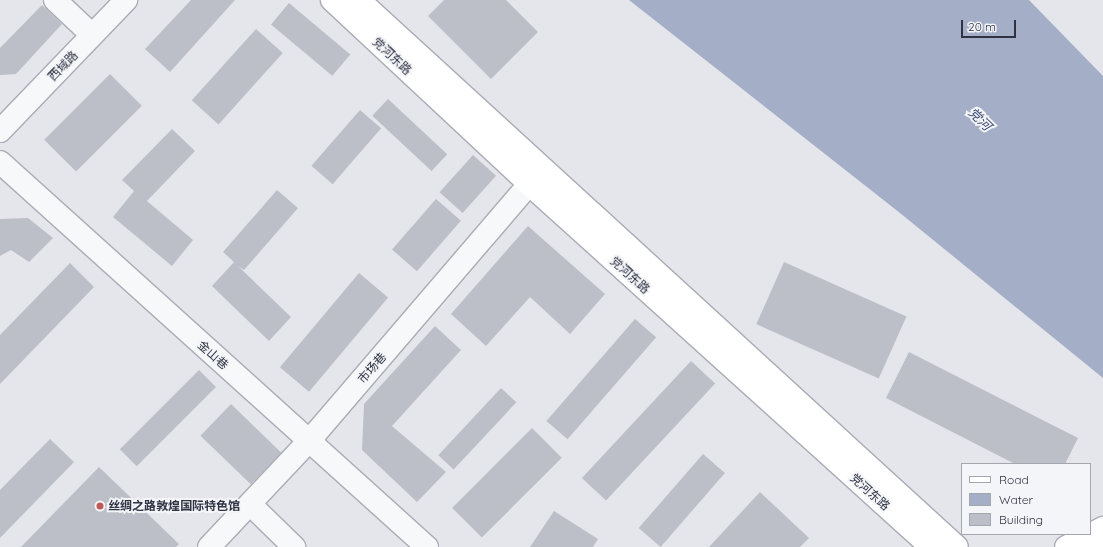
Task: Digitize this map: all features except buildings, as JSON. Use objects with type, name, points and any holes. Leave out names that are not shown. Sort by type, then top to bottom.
[{"type":"main road","name":"党河东路","points":[[332,0],[529,184],[931,547]]},
{"type":"main road","points":[[359,0],[957,547]]},
{"type":"main road","points":[[1091,534],[1103,528]]},
{"type":"main road","points":[[1066,547],[1089,535]]},
{"type":"main road","points":[[1097,547],[1103,541]]},
{"type":"street","points":[[55,0],[92,35]]},
{"type":"street","name":"西域路","points":[[0,131],[126,0]]},
{"type":"street","name":"金山巷","points":[[0,162],[426,547]]},
{"type":"street","name":"市场巷","points":[[209,547],[309,441],[529,184]]},
{"type":"street","points":[[250,504],[294,547]]},
{"type":"water","name":"党河","points":[[629,0],[1029,0],[1103,76],[1103,378],[900,213]]},
{"type":"place","name":"丝绸之路敦煌国际特色馆","points":[[100,506]]}]
